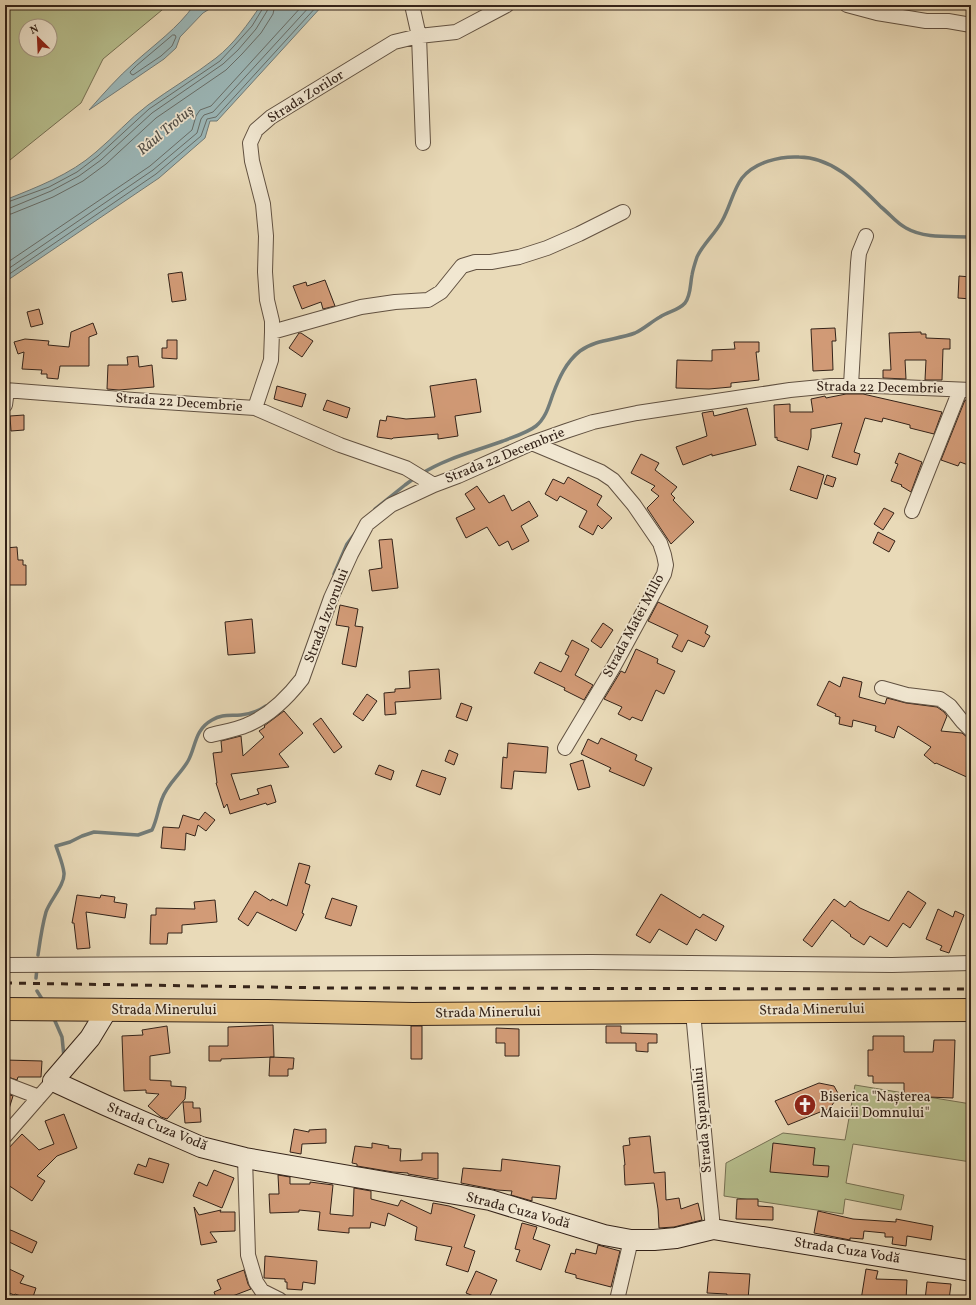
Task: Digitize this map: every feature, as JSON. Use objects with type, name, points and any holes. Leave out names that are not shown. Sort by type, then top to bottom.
[{"type":"main road","name":"Strada Minerului","points":[[5,1009],[268,1011],[413,1014],[971,1010]]},
{"type":"street","points":[[412,5],[420,36],[423,143]]},
{"type":"street","name":"Strada Zorilor","points":[[255,408],[271,360],[272,332],[272,321],[267,300],[265,272],[266,236],[263,204],[252,161],[250,143],[256,130],[271,118],[394,42],[420,36],[456,32],[507,5]]},
{"type":"street","points":[[847,5],[877,13],[926,21],[948,21],[971,25]]},
{"type":"street","points":[[272,332],[361,307],[395,302],[428,300],[441,292],[462,266],[475,262],[491,262],[519,257],[547,248],[623,212]]},
{"type":"street","points":[[851,386],[859,253],[866,236]]},
{"type":"street","name":"Strada 22 Decembrie","points":[[6,390],[255,408],[340,445],[406,468],[424,479],[458,476],[532,443],[593,422],[637,413],[790,390],[831,386],[966,390]]},
{"type":"street","points":[[5,405],[6,390]]},
{"type":"street","points":[[912,511],[966,390]]},
{"type":"street","name":"Strada Matei Millo","points":[[532,443],[601,472],[613,480],[634,505],[660,543],[666,565],[664,574],[618,659],[565,748]]},
{"type":"street","name":"Strada Izvorului","points":[[211,735],[246,726],[267,714],[294,690],[302,679],[331,598],[351,554],[367,524],[424,479]]},
{"type":"street","points":[[882,688],[906,695],[940,699],[950,706],[971,730]]},
{"type":"street","points":[[5,965],[591,962],[892,965],[971,963]]},
{"type":"street","points":[[5,1136],[90,1038],[107,1010]]},
{"type":"street","name":"Strada Șupanului","points":[[693,1012],[713,1229]]},
{"type":"street","name":"Strada Cuza Vodă","points":[[53,1081],[201,1147],[245,1158],[490,1200],[604,1235],[631,1240],[654,1240],[676,1238],[713,1229],[971,1271]]},
{"type":"street","points":[[5,1084],[39,1097]]},
{"type":"street","points":[[245,1158],[248,1255],[255,1278],[262,1291],[280,1300]]},
{"type":"street","points":[[617,1300],[631,1240]]},
{"type":"green space","points":[[5,5],[168,5],[103,59],[81,103],[5,164]]},
{"type":"green space","points":[[855,1085],[971,1104],[971,1162],[853,1144],[846,1183],[904,1195],[901,1210],[845,1199],[843,1214],[724,1196],[726,1163],[783,1133],[845,1140]]},
{"type":"water","points":[[194,5],[216,5],[203,13],[180,37],[176,48],[164,59],[89,110],[122,74],[181,21]]},
{"type":"water","name":"Râul Trotuș","points":[[261,5],[323,5],[217,121],[210,121],[205,138],[159,178],[5,282],[5,200],[53,180],[86,160],[141,110],[223,52],[240,33]]},
{"type":"building","points":[[182,272],[186,300],[172,302],[168,274]]},
{"type":"building","points":[[959,276],[971,277],[971,299],[958,298]]},
{"type":"building","points":[[325,280],[335,306],[323,309],[321,302],[302,309],[293,286],[306,282],[307,286]]},
{"type":"building","points":[[39,309],[43,324],[31,327],[27,312]]},
{"type":"building","points":[[93,323],[97,334],[89,337],[89,366],[60,366],[58,379],[47,378],[47,374],[41,374],[42,370],[22,369],[24,352],[18,354],[14,342],[25,339],[49,341],[48,345],[69,347],[71,332]]},
{"type":"building","points":[[835,328],[836,341],[832,341],[833,370],[813,371],[811,329]]},
{"type":"building","points":[[921,332],[921,334],[926,334],[926,338],[950,339],[950,349],[943,349],[942,380],[925,380],[926,360],[905,360],[906,379],[883,378],[883,370],[891,370],[889,333]]},
{"type":"building","points":[[299,333],[313,341],[302,357],[289,348]]},
{"type":"building","points":[[167,340],[177,340],[177,359],[162,358],[162,348],[167,348]]},
{"type":"building","points":[[734,342],[759,342],[759,352],[756,352],[759,380],[731,383],[731,387],[709,389],[676,388],[677,360],[712,361],[712,350],[735,349]]},
{"type":"building","points":[[138,356],[139,367],[152,365],[154,387],[119,390],[107,389],[108,365],[128,365],[127,357]]},
{"type":"building","points":[[476,379],[481,412],[455,416],[458,436],[438,439],[438,434],[392,439],[377,437],[380,420],[386,421],[387,416],[406,419],[435,417],[430,386]]},
{"type":"building","points":[[277,386],[306,394],[302,407],[274,399]]},
{"type":"building","points":[[846,394],[863,394],[942,412],[934,434],[910,428],[910,425],[883,418],[882,422],[865,418],[854,452],[860,454],[857,465],[832,457],[842,423],[811,429],[808,450],[777,440],[777,437],[775,438],[774,405],[790,404],[790,412],[813,412],[811,399]]},
{"type":"building","points":[[327,400],[350,408],[347,418],[323,410]]},
{"type":"building","points":[[965,400],[971,402],[971,466],[960,462],[958,466],[941,460]]},
{"type":"building","points":[[747,408],[756,445],[712,456],[712,454],[683,465],[676,447],[707,436],[702,413],[713,411],[714,416]]},
{"type":"building","points":[[24,415],[24,430],[11,431],[10,416]]},
{"type":"building","points":[[899,453],[922,462],[911,492],[901,486],[902,485],[891,481],[898,464],[895,463]]},
{"type":"building","points":[[641,454],[659,463],[655,470],[677,487],[671,494],[675,498],[673,500],[694,522],[671,544],[647,508],[659,496],[651,490],[655,486],[631,473]]},
{"type":"building","points":[[798,466],[824,475],[817,499],[790,490]]},
{"type":"building","points":[[827,475],[836,478],[833,487],[824,484]]},
{"type":"building","points":[[568,477],[602,496],[597,505],[612,518],[602,529],[598,525],[593,535],[579,527],[587,511],[560,496],[557,501],[545,494],[553,479],[564,484]]},
{"type":"building","points":[[477,486],[489,503],[504,495],[512,511],[529,501],[538,516],[521,526],[529,541],[512,550],[508,541],[499,546],[487,527],[466,538],[456,518],[475,509],[465,494]]},
{"type":"building","points":[[884,508],[894,513],[883,530],[874,524]]},
{"type":"building","points":[[878,532],[895,541],[889,552],[873,543]]},
{"type":"building","points":[[392,539],[398,588],[372,591],[369,570],[382,568],[379,540]]},
{"type":"building","points":[[17,547],[18,560],[23,560],[23,565],[26,565],[26,585],[5,585],[5,548]]},
{"type":"building","points":[[658,602],[708,626],[705,633],[710,636],[704,647],[688,640],[682,652],[672,647],[678,635],[648,621]]},
{"type":"building","points":[[340,605],[358,609],[355,626],[363,627],[356,667],[342,664],[349,627],[336,625]]},
{"type":"building","points":[[252,619],[255,653],[228,655],[225,622]]},
{"type":"building","points":[[603,623],[613,630],[601,648],[591,641]]},
{"type":"building","points":[[572,640],[589,649],[575,675],[593,685],[584,700],[564,690],[565,688],[534,673],[540,662],[561,672],[569,656],[565,654]]},
{"type":"building","points":[[636,649],[658,659],[657,663],[675,671],[664,694],[656,690],[642,721],[632,717],[630,720],[618,714],[622,707],[604,699],[621,671],[625,673]]},
{"type":"building","points":[[439,669],[441,699],[395,702],[396,714],[385,715],[384,693],[395,692],[395,689],[410,688],[409,671]]},
{"type":"building","points":[[843,677],[862,682],[859,697],[885,704],[887,698],[906,703],[937,707],[944,712],[947,716],[941,731],[962,733],[968,738],[971,738],[971,779],[936,763],[935,764],[924,755],[931,747],[898,726],[894,738],[875,731],[876,726],[853,720],[852,727],[839,724],[840,717],[835,716],[836,714],[817,705],[829,681],[840,687]]},
{"type":"building","points":[[367,694],[377,701],[363,721],[353,714]]},
{"type":"building","points":[[461,703],[472,707],[467,721],[456,717]]},
{"type":"building","points":[[284,711],[303,733],[279,754],[289,767],[231,774],[240,800],[259,794],[257,789],[271,785],[276,802],[267,805],[266,803],[230,814],[227,804],[224,808],[216,783],[213,753],[222,752],[221,741],[241,736],[243,756],[264,737],[259,731]]},
{"type":"building","points":[[321,718],[342,747],[334,753],[313,724]]},
{"type":"building","points":[[601,738],[637,755],[635,760],[652,768],[644,786],[609,771],[611,768],[581,754],[588,739],[598,744]]},
{"type":"building","points":[[508,743],[548,747],[546,773],[514,771],[512,789],[501,788],[503,757],[507,758]]},
{"type":"building","points":[[449,750],[458,754],[454,765],[445,761]]},
{"type":"building","points":[[583,760],[590,787],[578,790],[570,764]]},
{"type":"building","points":[[379,765],[394,771],[391,780],[375,774]]},
{"type":"building","points":[[422,770],[446,778],[440,795],[416,786]]},
{"type":"building","points":[[205,812],[215,820],[206,831],[198,825],[195,836],[186,833],[185,850],[161,848],[163,827],[179,828],[183,815],[199,820]]},
{"type":"building","points":[[299,863],[310,866],[305,883],[310,885],[302,913],[304,914],[296,931],[257,912],[248,926],[238,919],[255,891],[271,901],[272,899],[287,906]]},
{"type":"building","points":[[908,891],[926,903],[910,928],[903,923],[887,947],[870,936],[864,945],[850,936],[851,935],[832,920],[812,947],[803,940],[834,899],[845,907],[850,901],[860,908],[889,921]]},
{"type":"building","points":[[661,894],[700,918],[703,914],[724,926],[716,941],[696,929],[687,945],[659,929],[650,943],[636,935]]},
{"type":"building","points":[[77,895],[100,898],[101,895],[115,897],[114,902],[127,904],[125,918],[86,912],[90,948],[77,949],[74,923],[72,923]]},
{"type":"building","points":[[332,898],[357,906],[351,926],[325,918]]},
{"type":"building","points":[[215,900],[217,922],[182,925],[182,933],[168,933],[167,944],[150,944],[151,915],[156,915],[156,908],[195,909],[194,902]]},
{"type":"building","points":[[938,909],[953,917],[955,911],[964,915],[949,953],[940,950],[942,946],[926,939]]},
{"type":"building","points":[[273,1025],[274,1057],[221,1059],[221,1061],[209,1061],[209,1046],[228,1046],[228,1027]]},
{"type":"building","points":[[167,1026],[170,1053],[150,1056],[150,1080],[171,1081],[171,1086],[186,1087],[185,1099],[167,1119],[161,1117],[148,1106],[159,1094],[146,1093],[146,1090],[124,1091],[122,1036],[143,1035],[142,1030]]},
{"type":"building","points":[[411,1026],[422,1026],[422,1059],[411,1059]]},
{"type":"building","points":[[606,1026],[621,1026],[621,1033],[657,1034],[657,1043],[648,1043],[648,1052],[636,1051],[636,1043],[606,1043]]},
{"type":"building","points":[[496,1028],[519,1029],[519,1056],[505,1056],[505,1043],[496,1043]]},
{"type":"building","points":[[873,1036],[904,1036],[904,1052],[933,1052],[934,1040],[955,1040],[953,1098],[904,1096],[904,1083],[873,1083],[873,1076],[868,1076],[868,1050],[873,1050]]},
{"type":"building","points":[[270,1057],[294,1058],[293,1069],[288,1069],[288,1076],[269,1076]]},
{"type":"building","points":[[5,1060],[42,1061],[41,1077],[18,1077],[17,1080],[5,1076]]},
{"type":"building","name":"Biserica \"Nașterea Maicii Domnului\"","points":[[819,1083],[834,1086],[839,1095],[830,1108],[788,1125],[775,1101]]},
{"type":"building","points":[[5,1093],[13,1096],[8,1112],[5,1112]]},
{"type":"building","points":[[183,1102],[193,1102],[193,1108],[200,1108],[201,1122],[185,1123]]},
{"type":"building","points":[[64,1114],[77,1148],[57,1156],[37,1176],[45,1181],[32,1201],[5,1183],[5,1152],[22,1134],[39,1150],[54,1144],[45,1121]]},
{"type":"building","points":[[294,1129],[309,1132],[309,1130],[326,1129],[326,1143],[302,1144],[301,1154],[290,1152]]},
{"type":"building","points":[[650,1136],[654,1173],[665,1172],[666,1200],[679,1198],[681,1209],[698,1203],[702,1220],[674,1227],[659,1228],[654,1183],[625,1185],[623,1146],[630,1145],[629,1138]]},
{"type":"building","points":[[372,1143],[389,1146],[388,1148],[401,1149],[400,1161],[422,1160],[422,1153],[438,1153],[438,1179],[357,1166],[357,1164],[352,1163],[355,1146],[372,1148]]},
{"type":"building","points":[[773,1143],[815,1148],[813,1165],[829,1166],[828,1177],[770,1172]]},
{"type":"building","points":[[149,1158],[169,1164],[163,1183],[134,1174],[138,1164],[146,1167]]},
{"type":"building","points":[[502,1159],[560,1166],[556,1199],[532,1197],[532,1201],[511,1195],[512,1191],[497,1190],[461,1183],[463,1168],[501,1171]]},
{"type":"building","points":[[214,1170],[234,1178],[222,1208],[193,1196],[199,1182],[207,1186]]},
{"type":"building","points":[[278,1175],[290,1177],[290,1184],[310,1184],[310,1182],[333,1185],[330,1214],[353,1216],[354,1188],[371,1191],[371,1199],[398,1206],[401,1200],[431,1214],[433,1203],[449,1206],[475,1215],[464,1247],[475,1251],[468,1272],[446,1265],[452,1247],[415,1240],[417,1227],[388,1213],[385,1226],[371,1222],[370,1228],[349,1228],[349,1233],[318,1230],[320,1212],[299,1210],[299,1212],[270,1213],[269,1194],[279,1194]]},
{"type":"building","points":[[737,1199],[758,1199],[758,1206],[773,1207],[773,1220],[736,1219]]},
{"type":"building","points":[[194,1207],[199,1215],[221,1210],[220,1212],[235,1212],[235,1231],[210,1232],[217,1242],[201,1245]]},
{"type":"building","points":[[818,1211],[853,1219],[896,1222],[896,1219],[933,1226],[931,1240],[907,1236],[906,1246],[892,1244],[893,1237],[885,1237],[885,1233],[864,1231],[863,1239],[850,1238],[850,1240],[814,1233]]},
{"type":"building","points":[[522,1223],[537,1227],[533,1239],[550,1245],[541,1270],[516,1261],[520,1250],[515,1249]]},
{"type":"building","points":[[5,1228],[37,1242],[32,1253],[5,1240]]},
{"type":"building","points":[[598,1245],[620,1251],[611,1287],[576,1278],[576,1275],[565,1272],[571,1253],[575,1254],[576,1249],[596,1254]]},
{"type":"building","points":[[265,1256],[317,1261],[315,1284],[303,1282],[302,1290],[287,1289],[287,1282],[285,1282],[285,1279],[264,1278]]},
{"type":"building","points":[[5,1267],[24,1276],[20,1283],[36,1288],[32,1300],[5,1291]]},
{"type":"building","points":[[866,1269],[878,1271],[876,1279],[907,1280],[906,1300],[861,1300]]},
{"type":"building","points":[[244,1270],[251,1289],[230,1297],[231,1300],[217,1300],[214,1292],[221,1289],[217,1280]]},
{"type":"building","points":[[476,1271],[497,1280],[488,1300],[483,1300],[466,1293]]},
{"type":"building","points":[[709,1272],[750,1274],[748,1300],[726,1300],[727,1294],[707,1293]]},
{"type":"building","points":[[927,1282],[951,1284],[949,1300],[925,1300]]},
{"type":"waterway","points":[[421,474],[451,459],[524,433],[536,426],[545,415],[558,382],[575,355],[593,344],[635,333],[663,315],[682,306],[688,297],[697,257],[722,221],[736,188],[742,178],[747,172],[761,164],[776,159],[792,157],[811,158],[823,162],[844,174],[864,190],[896,221],[913,232],[946,237],[971,237]]},
{"type":"waterway","points":[[375,509],[416,477]]},
{"type":"waterway","points":[[334,574],[347,544],[356,532]]},
{"type":"waterway","points":[[38,955],[46,912],[64,878],[63,866],[56,846],[94,832],[138,835],[152,830],[164,794],[188,761],[196,739],[206,724],[219,717],[248,714],[266,706]]},
{"type":"waterway","points":[[36,978],[37,968]]},
{"type":"waterway","points":[[37,991],[42,999]]},
{"type":"waterway","points":[[55,1021],[62,1037],[64,1057]]},
{"type":"railway","points":[[5,983],[332,988],[971,989]]},
{"type":"place","name":"Biserica \"Nașterea Maicii Domnului\"","points":[[805,1105]]}]
